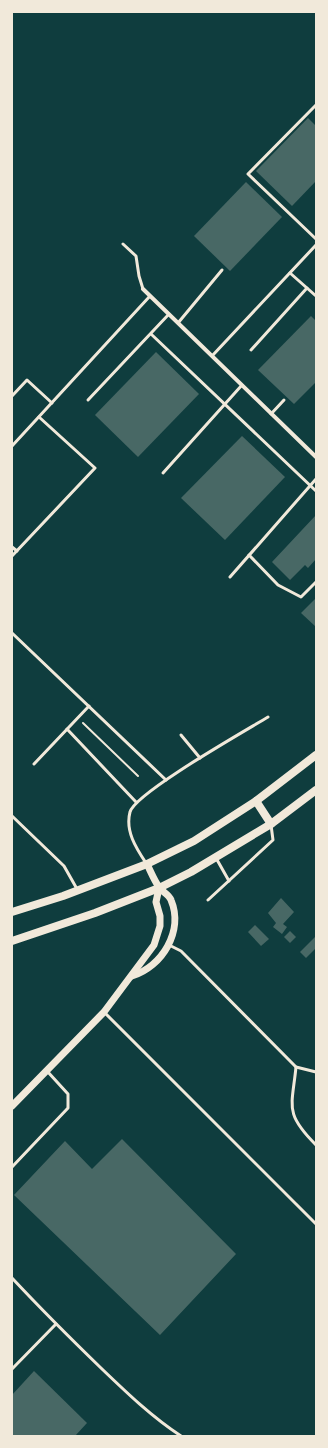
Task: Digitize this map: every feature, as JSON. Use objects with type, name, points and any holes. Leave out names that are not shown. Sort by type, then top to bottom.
[{"type":"main road","points":[[12,912],[78,890],[147,864],[194,841],[256,801],[316,755]]},
{"type":"main road","points":[[12,941],[95,913],[160,888],[216,858],[271,824],[316,790]]},
{"type":"main road","points":[[256,801],[271,824]]},
{"type":"street","points":[[143,289],[316,458]]},
{"type":"street","points":[[132,976],[144,972],[162,956],[173,933],[174,913],[168,895],[160,888],[147,864]]},
{"type":"street","points":[[12,1106],[104,1012],[132,976],[137,965],[157,939],[160,916],[156,902],[160,888]]},
{"type":"street","points":[[157,939],[169,944]]},
{"type":"lane","points":[[316,105],[248,174],[316,239]]},
{"type":"lane","points":[[123,244],[136,256],[139,276],[143,289]]},
{"type":"lane","points":[[212,356],[316,245]]},
{"type":"lane","points":[[178,323],[222,270]]},
{"type":"lane","points":[[290,273],[316,296]]},
{"type":"lane","points":[[252,350],[307,288]]},
{"type":"lane","points":[[12,446],[150,296]]},
{"type":"lane","points":[[88,400],[169,314]]},
{"type":"lane","points":[[151,334],[316,491]]},
{"type":"lane","points":[[12,396],[27,380],[52,403]]},
{"type":"lane","points":[[163,473],[242,385]]},
{"type":"lane","points":[[271,414],[284,400]]},
{"type":"lane","points":[[12,556],[95,468],[39,417]]},
{"type":"lane","points":[[230,577],[316,479]]},
{"type":"lane","points":[[12,547],[16,551]]},
{"type":"lane","points":[[249,555],[278,585],[301,596],[316,582]]},
{"type":"lane","points":[[12,633],[166,780]]},
{"type":"lane","points":[[34,764],[89,706]]},
{"type":"lane","points":[[147,864],[136,847],[130,833],[128,822],[130,811],[136,802],[200,758],[268,717]]},
{"type":"lane","points":[[67,730],[136,802]]},
{"type":"lane","points":[[181,735],[200,758]]},
{"type":"lane","points":[[12,816],[64,866],[78,890]]},
{"type":"lane","points":[[208,900],[273,840],[271,824]]},
{"type":"lane","points":[[216,858],[229,881]]},
{"type":"lane","points":[[169,944],[182,951],[296,1066],[316,1072]]},
{"type":"lane","points":[[104,1012],[316,1224]]},
{"type":"lane","points":[[296,1066],[292,1095],[292,1108],[301,1130],[316,1145]]},
{"type":"lane","points":[[12,1166],[68,1108],[68,1094],[47,1070]]},
{"type":"lane","points":[[12,1278],[56,1324],[141,1406],[181,1436]]},
{"type":"lane","points":[[12,1369],[56,1324]]},
{"type":"path","points":[[78,718],[138,776]]},
{"type":"building","points":[[308,118],[316,126],[316,181],[292,206],[256,171]]},
{"type":"building","points":[[246,182],[282,217],[230,271],[194,236]]},
{"type":"building","points":[[311,316],[316,321],[316,382],[294,404],[258,370]]},
{"type":"building","points":[[156,352],[199,394],[138,457],[95,415]]},
{"type":"building","points":[[242,436],[285,477],[225,540],[181,498]]},
{"type":"building","points":[[316,515],[316,559],[308,568],[305,565],[290,580],[272,562]]},
{"type":"building","points":[[316,598],[316,627],[301,613]]},
{"type":"building","points":[[281,898],[294,912],[283,924],[287,927],[282,934],[273,927],[276,923],[268,913]]},
{"type":"building","points":[[255,925],[269,939],[261,946],[248,932]]},
{"type":"building","points":[[290,931],[296,937],[290,943],[284,937]]},
{"type":"building","points":[[316,936],[316,948],[306,958],[300,952]]},
{"type":"building","points":[[122,1139],[236,1254],[160,1335],[14,1195],[65,1141],[92,1169]]},
{"type":"building","points":[[34,1371],[87,1423],[75,1436],[12,1435],[12,1395]]}]
